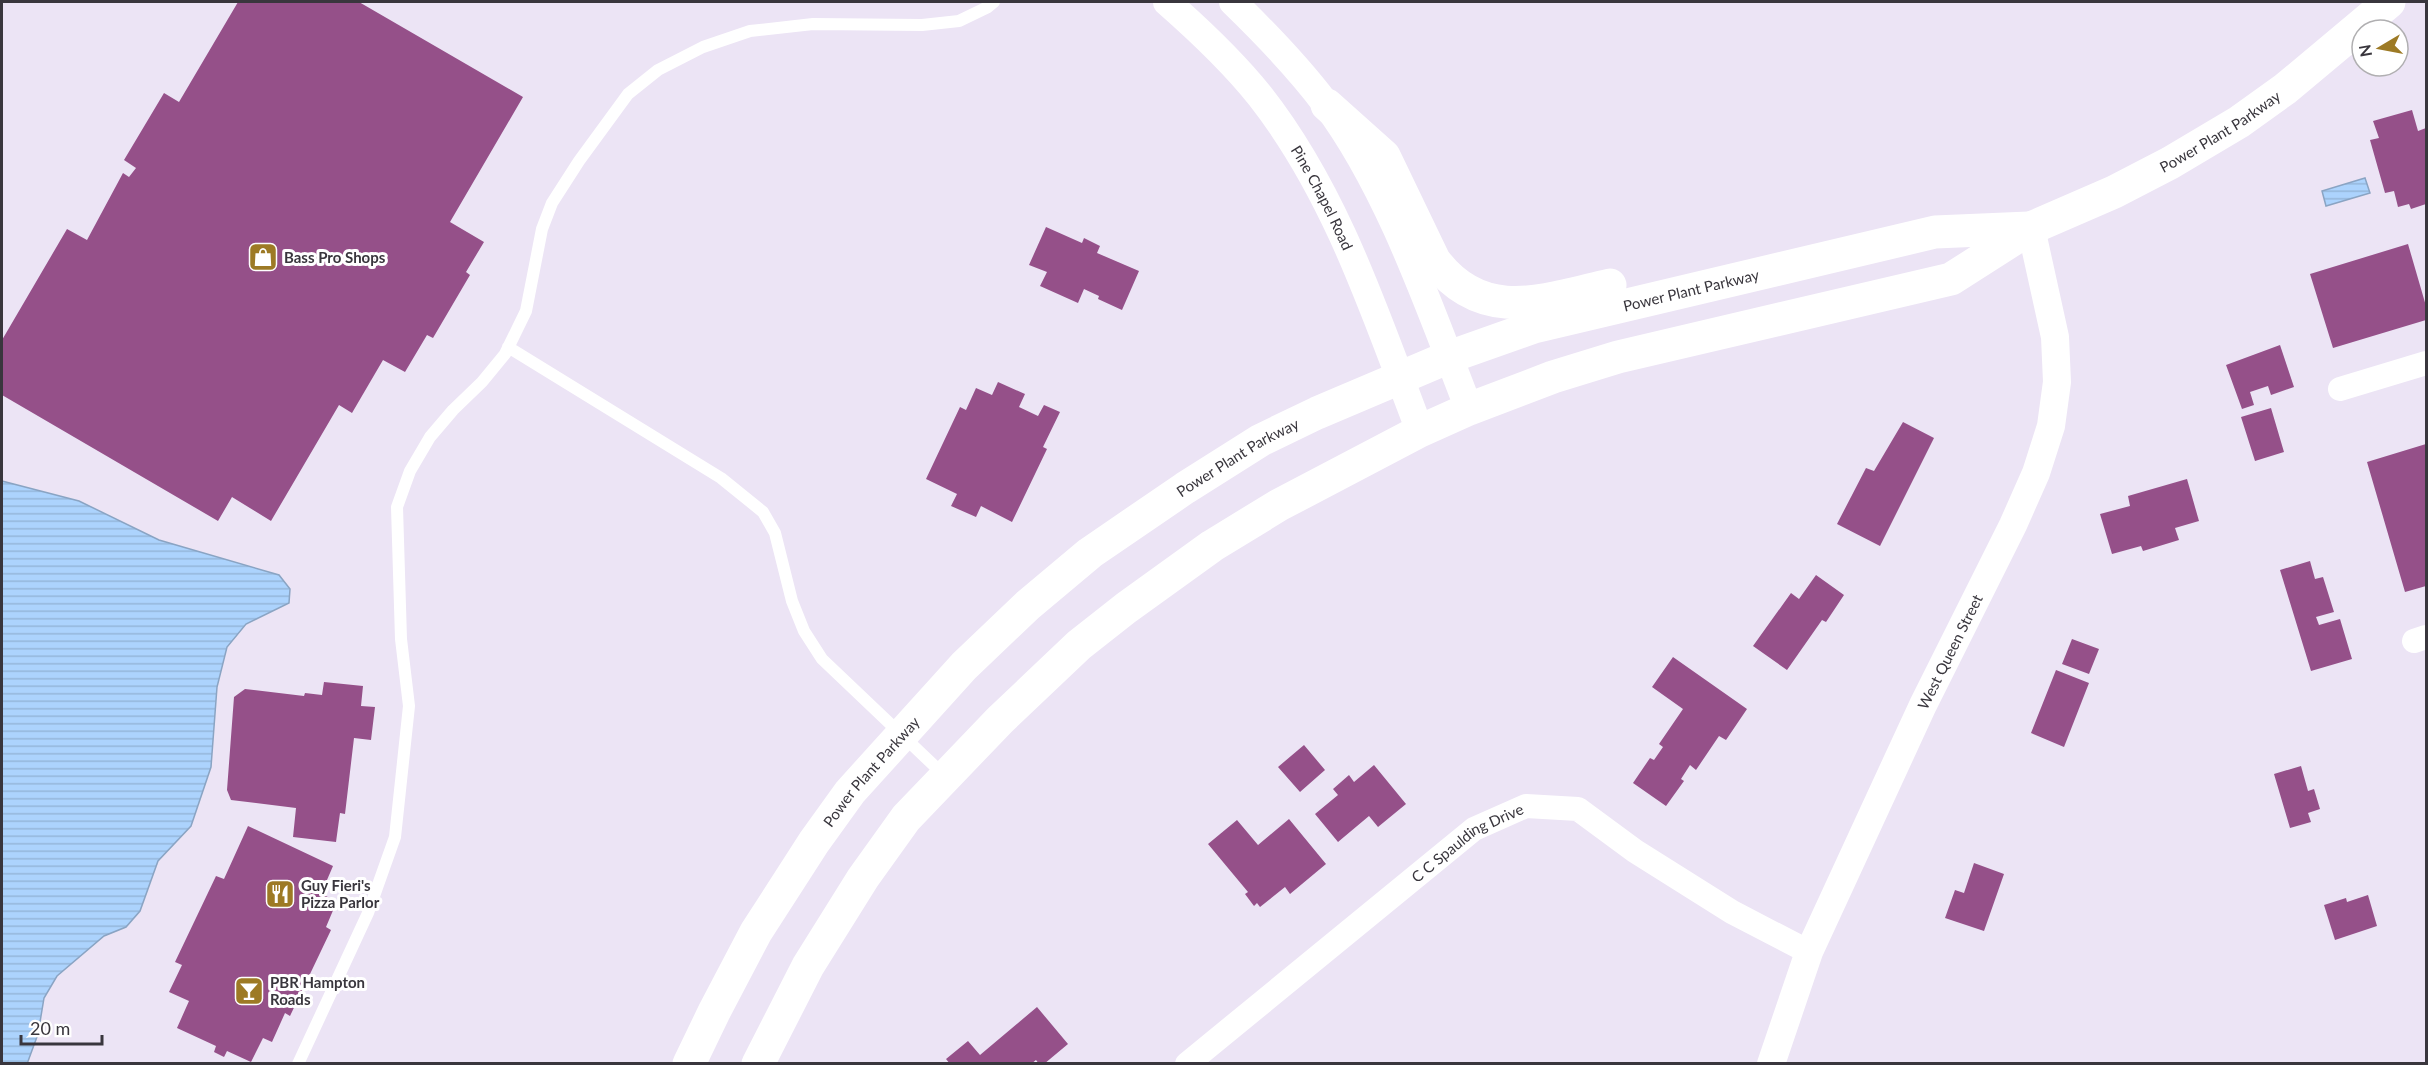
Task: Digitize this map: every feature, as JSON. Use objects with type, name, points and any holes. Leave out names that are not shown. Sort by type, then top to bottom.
[{"type":"main road","name":"Power Plant Parkway","points":[[758,1064],[808,966],[863,878],[906,818],[1000,720],[1079,645],[1212,546],[1279,505],[1420,431],[1469,409],[1553,377],[1618,357],[1951,279],[2031,228],[2114,192],[2170,163],[2239,122],[2285,89],[2389,2]]},
{"type":"main road","points":[[1327,105],[1384,156],[1434,260],[1444,273],[1464,288],[1488,299],[1512,304],[1540,301],[1695,266],[1759,273]]},
{"type":"main road","name":"Power Plant Parkway","points":[[689,1064],[756,932],[814,842],[850,792],[980,650],[1028,605],[1090,553],[1185,488],[1261,441],[1400,376],[1534,327],[1935,232],[2031,228]]},
{"type":"street","name":"Pine Chapel Road","points":[[1167,2],[1229,61],[1260,96],[1296,149],[1319,188],[1350,251],[1420,431]]},
{"type":"street","points":[[1233,2],[1286,53],[1327,105],[1366,168],[1409,258],[1469,409]]},
{"type":"street","name":"West Queen Street","points":[[1771,1064],[1809,951],[1923,705],[2013,525],[2036,473],[2051,426],[2057,382],[2055,337],[2031,228]]},
{"type":"street","points":[[2340,389],[2427,363]]},
{"type":"street","name":"C C Spaulding Drive","points":[[1187,1064],[1474,829],[1526,806],[1578,809],[1635,851],[1732,912],[1809,951]]},
{"type":"lane","points":[[298,1064],[368,913],[395,837],[409,706],[401,639],[397,507],[410,471],[430,437],[506,354],[526,311],[542,229],[552,203],[579,161],[628,94],[658,70],[703,47],[750,31],[813,24],[922,25],[959,21],[994,2]]},
{"type":"lane","points":[[508,347],[722,478],[763,512],[775,533],[792,601],[804,631],[822,658],[946,776]]},
{"type":"water","points":[[2365,178],[2370,193],[2326,206],[2322,191]]},
{"type":"water","points":[[2,481],[79,501],[159,540],[279,575],[290,589],[289,603],[246,624],[227,647],[217,687],[211,767],[191,826],[158,861],[140,911],[126,927],[104,936],[57,976],[44,998],[38,1034],[27,1064],[2,1063]]},
{"type":"building","name":"Bass Pro Shops","points":[[238,2],[359,2],[523,97],[450,222],[484,242],[466,272],[470,275],[433,338],[427,335],[405,372],[383,360],[352,413],[339,405],[271,521],[232,497],[218,521],[2,395],[2,340],[67,229],[87,240],[123,173],[129,177],[136,168],[124,160],[164,93],[179,102]]},
{"type":"building","points":[[2412,110],[2418,131],[2426,128],[2426,204],[2411,209],[2409,204],[2398,207],[2394,191],[2385,193],[2370,140],[2379,138],[2373,121]]},
{"type":"building","points":[[1046,227],[1082,243],[1084,238],[1100,246],[1097,253],[1139,271],[1122,310],[1098,299],[1099,296],[1084,289],[1078,303],[1040,286],[1047,272],[1029,265]]},
{"type":"building","points":[[2408,244],[2426,306],[2426,320],[2333,348],[2310,274]]},
{"type":"building","points":[[2280,345],[2294,387],[2271,395],[2268,386],[2250,392],[2254,405],[2242,409],[2226,365]]},
{"type":"building","points":[[998,382],[1025,394],[1019,407],[1038,416],[1044,405],[1060,412],[1043,447],[1047,449],[1012,522],[981,506],[976,517],[951,506],[957,494],[926,479],[960,407],[966,410],[976,388],[992,395]]},
{"type":"building","points":[[2271,408],[2284,452],[2255,461],[2241,417]]},
{"type":"building","points":[[1903,422],[1934,438],[1880,546],[1837,524],[1866,468],[1874,471]]},
{"type":"building","points":[[2426,444],[2426,586],[2405,592],[2367,462]]},
{"type":"building","points":[[2187,479],[2199,521],[2175,528],[2179,540],[2143,551],[2141,546],[2112,554],[2100,514],[2130,506],[2128,496]]},
{"type":"building","points":[[2310,561],[2315,579],[2323,577],[2334,612],[2316,617],[2319,625],[2340,619],[2352,659],[2311,671],[2280,570]]},
{"type":"building","points":[[1816,575],[1844,595],[1826,622],[1822,620],[1787,670],[1753,646],[1791,593],[1799,599]]},
{"type":"building","points":[[2072,639],[2099,649],[2089,674],[2062,664]]},
{"type":"building","points":[[1673,657],[1747,709],[1726,740],[1719,736],[1696,770],[1690,765],[1681,779],[1684,781],[1666,806],[1633,783],[1650,758],[1654,760],[1663,747],[1659,744],[1683,709],[1652,687]]},
{"type":"building","points":[[2056,670],[2089,683],[2064,747],[2031,733]]},
{"type":"building","points":[[324,682],[363,686],[361,706],[375,707],[371,740],[354,738],[345,814],[340,813],[336,842],[293,837],[296,808],[231,800],[227,790],[234,697],[245,689],[304,696],[305,693],[322,695]]},
{"type":"building","points":[[1304,745],[1325,770],[1300,792],[1278,767]]},
{"type":"building","points":[[1374,765],[1406,804],[1378,827],[1369,816],[1338,842],[1315,814],[1338,795],[1333,789],[1349,775],[1354,782]]},
{"type":"building","points":[[2301,766],[2308,791],[2314,789],[2320,809],[2308,813],[2311,822],[2290,828],[2274,774]]},
{"type":"building","points":[[1289,819],[1326,864],[1290,894],[1285,887],[1260,907],[1257,903],[1254,906],[1245,894],[1248,892],[1208,844],[1237,820],[1258,845]]},
{"type":"building","points":[[248,826],[333,866],[321,894],[337,901],[326,927],[331,930],[290,1016],[285,1013],[272,1042],[263,1038],[251,1062],[227,1051],[224,1057],[214,1052],[216,1046],[177,1028],[189,1001],[169,992],[182,965],[175,962],[216,876],[224,879]]},
{"type":"building","points":[[1974,863],[2004,874],[1984,931],[1945,918],[1955,890],[1964,893]]},
{"type":"building","points":[[2368,895],[2377,926],[2335,940],[2324,905],[2346,898],[2347,902]]},
{"type":"building","points":[[1037,1007],[1068,1044],[1044,1064],[1039,1064],[1036,1060],[1031,1064],[950,1064],[946,1059],[968,1041],[980,1055]]},
{"type":"place","name":"Bass Pro Shops","points":[[263,257]]},
{"type":"place","name":"Guy Fieri's Pizza Parlor","points":[[280,894]]},
{"type":"place","name":"PBR Hampton Roads","points":[[249,991]]}]
